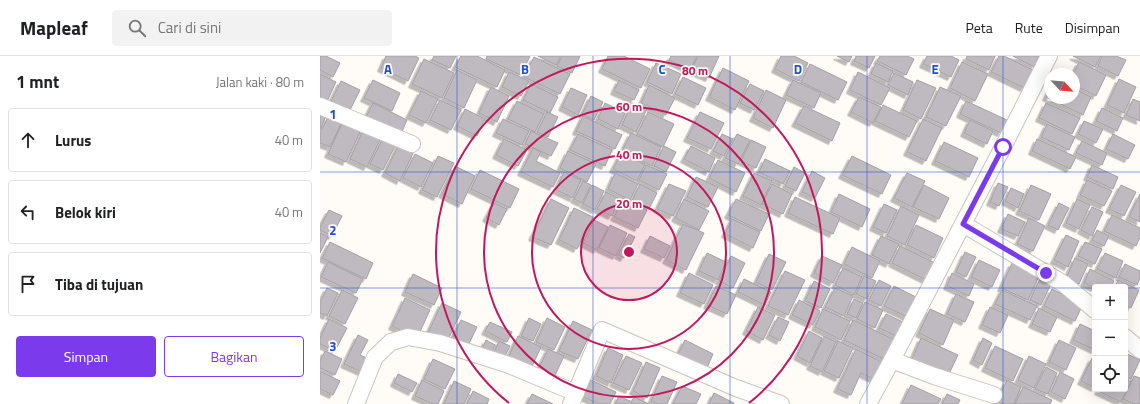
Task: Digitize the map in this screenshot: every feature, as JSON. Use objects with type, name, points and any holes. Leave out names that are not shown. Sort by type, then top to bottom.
[{"type":"street","points":[[868,404],[963,224],[1049,56]]},
{"type":"street","points":[[320,106],[412,144]]},
{"type":"street","points":[[963,224],[1064,284],[1092,307]]},
{"type":"street","points":[[356,404],[375,356],[391,342],[408,337],[440,343],[509,365],[573,398],[602,330],[736,388],[781,404]]},
{"type":"street","points":[[1128,340],[1140,350]]},
{"type":"street","points":[[892,360],[934,376],[994,395]]},
{"type":"building","points":[[320,56],[326,56],[340,63],[333,77],[320,70]]},
{"type":"building","points":[[386,56],[415,56],[419,58],[408,81],[381,68]]},
{"type":"building","points":[[434,56],[456,56],[450,68],[432,60]]},
{"type":"building","points":[[461,56],[477,56],[505,70],[497,87],[455,67]]},
{"type":"building","points":[[487,56],[530,56],[521,75],[486,59]]},
{"type":"building","points":[[538,56],[561,56],[556,65]]},
{"type":"building","points":[[562,56],[580,56],[572,73],[557,66]]},
{"type":"building","points":[[608,56],[624,56],[650,69],[641,88],[602,69]]},
{"type":"building","points":[[671,56],[697,56],[690,70],[669,60]]},
{"type":"building","points":[[698,56],[719,56],[709,78],[691,70]]},
{"type":"building","points":[[781,56],[794,56],[808,63],[799,81],[775,69]]},
{"type":"building","points":[[837,56],[852,56],[849,62]]},
{"type":"building","points":[[856,56],[875,56],[869,68],[854,61]]},
{"type":"building","points":[[880,56],[907,56],[914,59],[906,75],[877,61]]},
{"type":"building","points":[[927,56],[951,56],[959,60],[951,77],[923,64]]},
{"type":"building","points":[[967,56],[995,56],[989,70],[966,59]]},
{"type":"building","points":[[999,56],[1004,56],[1033,70],[1024,88],[991,72]]},
{"type":"building","points":[[1013,56],[1039,56],[1034,67]]},
{"type":"building","points":[[1073,56],[1101,56],[1095,67]]},
{"type":"building","points":[[1102,56],[1116,56],[1126,60],[1118,76],[1098,66]]},
{"type":"building","points":[[534,57],[570,74],[560,94],[524,77]]},
{"type":"building","points":[[424,59],[454,73],[442,98],[412,84]]},
{"type":"building","points":[[962,62],[988,74],[975,101],[950,88]]},
{"type":"building","points":[[1079,62],[1106,75],[1096,96],[1080,88],[1080,68],[1076,68]]},
{"type":"building","points":[[656,63],[681,74],[672,94],[647,82]]},
{"type":"building","points":[[876,63],[893,71],[888,82],[871,74]]},
{"type":"building","points":[[810,64],[847,82],[838,100],[801,82]]},
{"type":"building","points":[[723,68],[749,81],[735,110],[709,97]]},
{"type":"building","points":[[457,70],[477,80],[464,108],[444,98]]},
{"type":"building","points":[[509,72],[529,81],[521,96],[502,87]]},
{"type":"building","points":[[858,72],[890,88],[881,105],[850,90]]},
{"type":"building","points":[[894,73],[913,82],[908,95],[888,85]]},
{"type":"building","points":[[320,74],[336,82],[324,108],[320,106]]},
{"type":"building","points":[[683,77],[706,88],[698,105],[675,94]]},
{"type":"building","points":[[1119,79],[1136,87],[1124,113],[1107,105]]},
{"type":"building","points":[[373,80],[400,93],[392,111],[364,98]]},
{"type":"building","points":[[619,80],[639,90],[634,100],[614,91]]},
{"type":"building","points":[[793,80],[821,93],[814,108],[786,95]]},
{"type":"building","points":[[917,80],[936,88],[921,119],[903,110]]},
{"type":"building","points":[[341,81],[360,90],[346,118],[327,109]]},
{"type":"building","points":[[531,84],[558,97],[550,113],[523,100]]},
{"type":"building","points":[[750,84],[764,91],[754,110],[740,103]]},
{"type":"building","points":[[649,85],[675,98],[666,115],[641,103]]},
{"type":"building","points":[[491,87],[509,96],[497,122],[479,113]]},
{"type":"building","points":[[940,87],[961,96],[946,126],[926,117]]},
{"type":"building","points":[[571,88],[587,95],[578,115],[562,107]]},
{"type":"building","points":[[766,90],[786,100],[773,128],[753,118]]},
{"type":"building","points":[[421,91],[438,99],[426,123],[409,115]]},
{"type":"building","points":[[1080,92],[1091,97],[1083,115],[1060,104],[1080,104]]},
{"type":"building","points":[[591,96],[603,102],[594,120],[582,114]]},
{"type":"building","points":[[859,97],[881,107],[873,123],[851,112]]},
{"type":"building","points":[[1133,99],[1140,102],[1140,121],[1126,115]]},
{"type":"building","points":[[440,100],[461,110],[451,130],[430,120]]},
{"type":"building","points":[[517,101],[544,114],[535,132],[508,119]]},
{"type":"building","points":[[966,101],[1007,120],[1001,133],[960,114]]},
{"type":"building","points":[[373,103],[407,120],[399,138],[364,121]]},
{"type":"building","points":[[605,103],[625,113],[618,129],[598,119]]},
{"type":"building","points":[[632,103],[647,109],[636,132],[622,125]]},
{"type":"building","points":[[1046,104],[1048,104],[1080,118],[1072,134],[1039,118]]},
{"type":"building","points":[[883,105],[917,121],[909,137],[875,121]]},
{"type":"building","points":[[804,106],[840,123],[832,141],[795,123]]},
{"type":"building","points":[[1102,108],[1123,118],[1117,131],[1096,121]]},
{"type":"building","points":[[465,109],[485,119],[477,136],[457,126]]},
{"type":"building","points":[[320,111],[327,114],[320,130]]},
{"type":"building","points":[[547,112],[558,117],[548,137],[537,132]]},
{"type":"building","points":[[648,112],[674,124],[663,147],[637,134]]},
{"type":"building","points":[[700,112],[724,123],[711,149],[687,138]]},
{"type":"building","points":[[583,116],[622,135],[615,149],[576,131]]},
{"type":"building","points":[[328,117],[341,124],[330,147],[320,143],[320,133]]},
{"type":"building","points":[[503,119],[529,131],[522,145],[496,133]]},
{"type":"building","points":[[923,119],[942,128],[926,161],[907,152]]},
{"type":"building","points":[[970,120],[993,131],[987,144],[964,133]]},
{"type":"building","points":[[343,121],[361,130],[346,162],[328,154]]},
{"type":"building","points":[[1084,121],[1103,129],[1096,143],[1078,134]]},
{"type":"building","points":[[1047,124],[1075,137],[1069,150],[1041,137]]},
{"type":"building","points":[[364,128],[382,136],[367,167],[350,159]]},
{"type":"building","points":[[531,131],[558,143],[551,156],[525,144]]},
{"type":"building","points":[[631,133],[661,147],[652,166],[622,151]]},
{"type":"building","points":[[578,134],[612,150],[605,166],[570,150]]},
{"type":"building","points":[[722,134],[733,139],[724,156],[713,151]]},
{"type":"building","points":[[737,134],[750,140],[738,164],[725,158]]},
{"type":"building","points":[[1113,134],[1135,145],[1128,159],[1106,149]]},
{"type":"building","points":[[384,136],[397,142],[383,170],[370,164]]},
{"type":"building","points":[[504,139],[527,150],[518,166],[496,155]]},
{"type":"building","points":[[1037,139],[1076,157],[1070,169],[1032,151]]},
{"type":"building","points":[[751,140],[766,147],[756,168],[741,161]]},
{"type":"building","points":[[1082,141],[1107,153],[1102,165],[1076,153]]},
{"type":"building","points":[[400,142],[415,149],[400,181],[385,173]]},
{"type":"building","points":[[944,142],[978,158],[969,177],[935,161]]},
{"type":"building","points":[[664,146],[676,152],[666,172],[654,166]]},
{"type":"building","points":[[691,146],[715,158],[709,172],[684,159]]},
{"type":"building","points":[[533,148],[541,152],[536,161],[560,173],[553,187],[521,172]]},
{"type":"building","points":[[568,151],[596,164],[587,182],[560,168]]},
{"type":"building","points":[[621,153],[645,164],[637,181],[613,169]]},
{"type":"building","points":[[415,154],[433,163],[421,187],[403,178]]},
{"type":"building","points":[[438,156],[454,163],[437,197],[422,190]]},
{"type":"building","points":[[852,156],[891,175],[882,194],[842,175]]},
{"type":"building","points":[[765,159],[790,171],[783,184],[759,172]]},
{"type":"building","points":[[718,160],[745,173],[736,192],[709,178]]},
{"type":"building","points":[[646,165],[667,174],[659,190],[639,180]]},
{"type":"building","points":[[1092,165],[1118,177],[1113,189],[1087,177]]},
{"type":"building","points":[[455,166],[475,176],[462,204],[442,194]]},
{"type":"building","points":[[794,167],[805,173],[796,191],[785,186]]},
{"type":"building","points":[[480,170],[519,189],[510,208],[471,189]]},
{"type":"building","points":[[812,171],[825,178],[815,198],[802,192]]},
{"type":"building","points":[[564,172],[581,180],[573,198],[556,190]]},
{"type":"building","points":[[615,173],[638,184],[630,200],[608,189]]},
{"type":"building","points":[[754,173],[772,181],[761,205],[743,196]]},
{"type":"building","points":[[907,173],[925,181],[912,207],[894,198]]},
{"type":"building","points":[[696,177],[718,187],[708,207],[687,197]]},
{"type":"building","points":[[1087,180],[1112,191],[1104,206],[1080,195]]},
{"type":"building","points":[[583,181],[591,185],[582,203],[574,199]]},
{"type":"building","points":[[998,183],[1008,187],[999,206],[990,202]]},
{"type":"building","points":[[640,184],[657,193],[649,209],[632,201]]},
{"type":"building","points":[[669,184],[686,191],[673,216],[657,209]]},
{"type":"building","points":[[772,184],[792,194],[783,214],[762,204]]},
{"type":"building","points":[[592,185],[604,191],[595,210],[583,204]]},
{"type":"building","points":[[924,185],[949,198],[939,219],[913,207]]},
{"type":"building","points":[[1031,185],[1051,194],[1039,220],[1019,211]]},
{"type":"building","points":[[1121,185],[1136,192],[1124,216],[1109,209]]},
{"type":"building","points":[[1011,188],[1024,194],[1018,208],[1005,201]]},
{"type":"building","points":[[606,192],[620,199],[612,216],[597,209]]},
{"type":"building","points":[[839,194],[870,209],[862,227],[831,212]]},
{"type":"building","points":[[1140,194],[1140,222],[1129,217]]},
{"type":"building","points":[[795,197],[840,218],[833,234],[788,213]]},
{"type":"building","points":[[623,198],[647,210],[638,228],[614,217]]},
{"type":"building","points":[[551,199],[569,208],[551,245],[532,237]]},
{"type":"building","points":[[684,199],[709,211],[699,230],[675,218]]},
{"type":"building","points":[[736,199],[769,214],[761,231],[728,215]]},
{"type":"building","points":[[1077,199],[1090,205],[1079,229],[1066,223]]},
{"type":"building","points":[[494,203],[507,209],[499,225],[486,218]]},
{"type":"building","points":[[1059,203],[1069,208],[1058,230],[1048,225]]},
{"type":"building","points":[[884,204],[897,210],[886,233],[873,227]]},
{"type":"building","points":[[901,206],[919,215],[905,245],[887,236]]},
{"type":"building","points":[[1092,207],[1103,212],[1092,236],[1081,230]]},
{"type":"building","points":[[574,208],[593,217],[577,249],[559,240]]},
{"type":"building","points":[[329,210],[342,216],[332,236],[320,230],[320,227]]},
{"type":"building","points":[[1008,214],[1025,222],[1018,236],[1001,229]]},
{"type":"building","points":[[1112,215],[1140,228],[1140,237],[1136,246],[1104,231]]},
{"type":"building","points":[[1029,218],[1045,226],[1033,251],[1017,244]]},
{"type":"building","points":[[732,219],[760,232],[753,248],[725,234]]},
{"type":"building","points":[[594,220],[608,227],[597,250],[583,243]]},
{"type":"building","points":[[683,224],[704,233],[686,270],[666,260]]},
{"type":"building","points":[[610,225],[627,233],[616,256],[599,248]]},
{"type":"building","points":[[916,225],[943,238],[934,258],[907,245]]},
{"type":"building","points":[[1097,230],[1109,236],[1104,246],[1092,240]]},
{"type":"building","points":[[320,233],[328,237],[320,253]]},
{"type":"building","points":[[629,234],[635,237],[624,258],[618,255]]},
{"type":"building","points":[[1066,235],[1079,241],[1068,267],[1054,260]]},
{"type":"building","points":[[650,236],[670,246],[664,258],[644,249]]},
{"type":"building","points":[[881,236],[899,244],[889,264],[872,255]]},
{"type":"building","points":[[330,242],[373,263],[366,279],[322,258]]},
{"type":"building","points":[[1085,242],[1102,249],[1095,264],[1078,256]]},
{"type":"building","points":[[900,246],[935,263],[926,280],[892,263]]},
{"type":"building","points":[[852,247],[880,261],[872,278],[844,264]]},
{"type":"building","points":[[965,252],[976,257],[966,277],[956,272]]},
{"type":"building","points":[[707,253],[726,262],[718,280],[699,271]]},
{"type":"building","points":[[1105,253],[1123,261],[1116,278],[1097,269]]},
{"type":"building","points":[[769,254],[786,262],[772,290],[756,282]]},
{"type":"building","points":[[731,256],[745,263],[733,288],[719,281]]},
{"type":"building","points":[[822,256],[842,265],[833,283],[814,273]]},
{"type":"building","points":[[1075,258],[1088,264],[1079,284],[1066,278]]},
{"type":"building","points":[[979,260],[1000,270],[992,287],[971,277]]},
{"type":"building","points":[[328,262],[363,279],[356,293],[321,277]]},
{"type":"building","points":[[1012,263],[1039,276],[1028,300],[1001,288]]},
{"type":"building","points":[[1125,264],[1140,271],[1140,278],[1137,285],[1119,277]]},
{"type":"building","points":[[843,268],[862,277],[854,295],[835,285]]},
{"type":"building","points":[[1090,269],[1114,281],[1112,284],[1092,284],[1092,287],[1084,283]]},
{"type":"building","points":[[785,271],[805,280],[788,315],[768,306]]},
{"type":"building","points":[[689,273],[713,285],[704,304],[680,293]]},
{"type":"building","points":[[952,273],[974,284],[969,296],[947,286]]},
{"type":"building","points":[[413,274],[442,288],[434,305],[405,292]]},
{"type":"building","points":[[864,276],[876,281],[867,299],[856,294]]},
{"type":"building","points":[[744,279],[771,292],[765,305],[738,292]]},
{"type":"building","points":[[1040,279],[1051,284],[1041,305],[1030,300]]},
{"type":"building","points":[[879,280],[891,286],[881,306],[869,300]]},
{"type":"building","points":[[1118,280],[1126,284],[1116,284]]},
{"type":"building","points":[[814,281],[830,289],[821,308],[805,301]]},
{"type":"building","points":[[1128,285],[1139,290],[1131,308],[1128,306]]},
{"type":"building","points":[[716,286],[736,295],[727,314],[707,305]]},
{"type":"building","points":[[894,286],[916,297],[907,317],[884,306]]},
{"type":"building","points":[[327,288],[338,293],[327,316],[320,313],[320,302]]},
{"type":"building","points":[[835,288],[853,296],[844,316],[825,307]]},
{"type":"building","points":[[1052,289],[1083,304],[1075,321],[1044,306]]},
{"type":"building","points":[[342,290],[358,298],[345,324],[329,316]]},
{"type":"building","points":[[1002,290],[1037,306],[1030,320],[995,304]]},
{"type":"building","points":[[956,294],[974,302],[965,322],[947,314]]},
{"type":"building","points":[[405,298],[430,310],[417,338],[392,326]]},
{"type":"building","points":[[854,299],[863,303],[856,318],[847,314]]},
{"type":"building","points":[[799,300],[820,311],[813,325],[792,315]]},
{"type":"building","points":[[865,302],[883,310],[875,328],[857,319]]},
{"type":"building","points":[[442,303],[461,312],[446,344],[427,335]]},
{"type":"building","points":[[758,307],[775,315],[763,340],[746,331]]},
{"type":"building","points":[[990,307],[1008,315],[1000,333],[982,325]]},
{"type":"building","points":[[1039,308],[1057,317],[1050,332],[1032,324]]},
{"type":"building","points":[[823,309],[850,321],[841,340],[815,327]]},
{"type":"building","points":[[930,309],[954,320],[943,345],[919,333]]},
{"type":"building","points":[[886,314],[905,323],[898,337],[879,328]]},
{"type":"building","points":[[778,317],[789,322],[780,341],[769,335]]},
{"type":"building","points":[[529,318],[541,324],[533,341],[521,336]]},
{"type":"building","points":[[547,318],[565,327],[554,350],[536,342]]},
{"type":"building","points":[[329,319],[347,328],[335,351],[320,344],[320,338]]},
{"type":"building","points":[[461,320],[477,327],[466,350],[450,343]]},
{"type":"building","points":[[853,320],[897,341],[888,361],[844,340]]},
{"type":"building","points":[[573,321],[592,330],[578,359],[559,351]]},
{"type":"building","points":[[490,322],[512,332],[507,342],[485,331]]},
{"type":"building","points":[[1080,324],[1092,330],[1092,349],[1073,340]]},
{"type":"building","points":[[809,331],[822,338],[810,363],[797,356]]},
{"type":"building","points":[[358,335],[368,340],[360,355],[371,360],[364,373],[344,364]]},
{"type":"building","points":[[518,336],[541,347],[529,373],[506,362]]},
{"type":"building","points":[[824,336],[836,342],[822,372],[810,366]]},
{"type":"building","points":[[921,338],[958,355],[947,378],[911,361]]},
{"type":"building","points":[[983,338],[992,343],[982,365],[973,360]]},
{"type":"building","points":[[486,340],[495,345],[489,358],[480,354]]},
{"type":"building","points":[[685,340],[713,354],[706,370],[677,356]]},
{"type":"building","points":[[1059,340],[1076,348],[1066,370],[1049,362]]},
{"type":"building","points":[[499,341],[510,346],[502,362],[492,357]]},
{"type":"building","points":[[838,341],[853,348],[839,378],[824,371]]},
{"type":"building","points":[[995,346],[1023,359],[1013,381],[985,368]]},
{"type":"building","points":[[608,348],[623,355],[611,383],[596,376]]},
{"type":"building","points":[[548,349],[564,356],[552,382],[536,374]]},
{"type":"building","points":[[856,349],[885,364],[877,381],[861,373],[851,395],[837,389]]},
{"type":"building","points":[[325,351],[342,359],[335,375],[320,368],[320,361]]},
{"type":"building","points":[[1128,354],[1140,360],[1131,379],[1128,378]]},
{"type":"building","points":[[626,356],[642,363],[629,390],[613,383]]},
{"type":"building","points":[[1029,356],[1046,364],[1034,388],[1018,380]]},
{"type":"building","points":[[1092,358],[1092,386],[1081,381]]},
{"type":"building","points":[[433,359],[455,369],[445,389],[424,379]]},
{"type":"building","points":[[646,362],[660,368],[647,398],[633,391]]},
{"type":"building","points":[[1046,367],[1057,373],[1048,394],[1035,389]]},
{"type":"building","points":[[320,371],[340,381],[333,395],[320,389]]},
{"type":"building","points":[[1060,372],[1074,379],[1065,399],[1051,392]]},
{"type":"building","points":[[398,374],[417,383],[412,392],[394,383]]},
{"type":"building","points":[[662,376],[677,382],[667,404],[658,404],[651,401]]},
{"type":"building","points":[[1134,376],[1140,378],[1140,404],[1134,404],[1123,399],[1126,392],[1128,392],[1128,389]]},
{"type":"building","points":[[422,380],[444,391],[438,404],[433,404],[415,396]]},
{"type":"building","points":[[591,380],[616,392],[610,404],[600,404],[583,397]]},
{"type":"building","points":[[1007,380],[1021,387],[1014,404],[1003,404],[997,401]]},
{"type":"building","points":[[1128,380],[1131,382],[1128,388]]},
{"type":"building","points":[[454,381],[471,389],[464,404],[444,404]]},
{"type":"building","points":[[911,385],[941,399],[938,404],[902,404]]},
{"type":"building","points":[[682,386],[701,394],[696,404],[673,404]]},
{"type":"building","points":[[1023,387],[1052,400],[1050,404],[1015,404]]},
{"type":"building","points":[[473,391],[489,399],[487,404],[467,404]]},
{"type":"building","points":[[1100,392],[1126,392],[1121,402]]},
{"type":"building","points":[[714,393],[734,403],[734,404],[709,404]]},
{"type":"building","points":[[532,394],[553,404],[527,404]]},
{"type":"building","points":[[947,394],[960,400],[958,404],[942,404]]},
{"type":"building","points":[[619,396],[630,401],[628,404],[615,404]]},
{"type":"building","points":[[634,397],[649,404],[630,404]]},
{"type":"route","points":[[1003,147],[963,224],[1046,273]]}]
